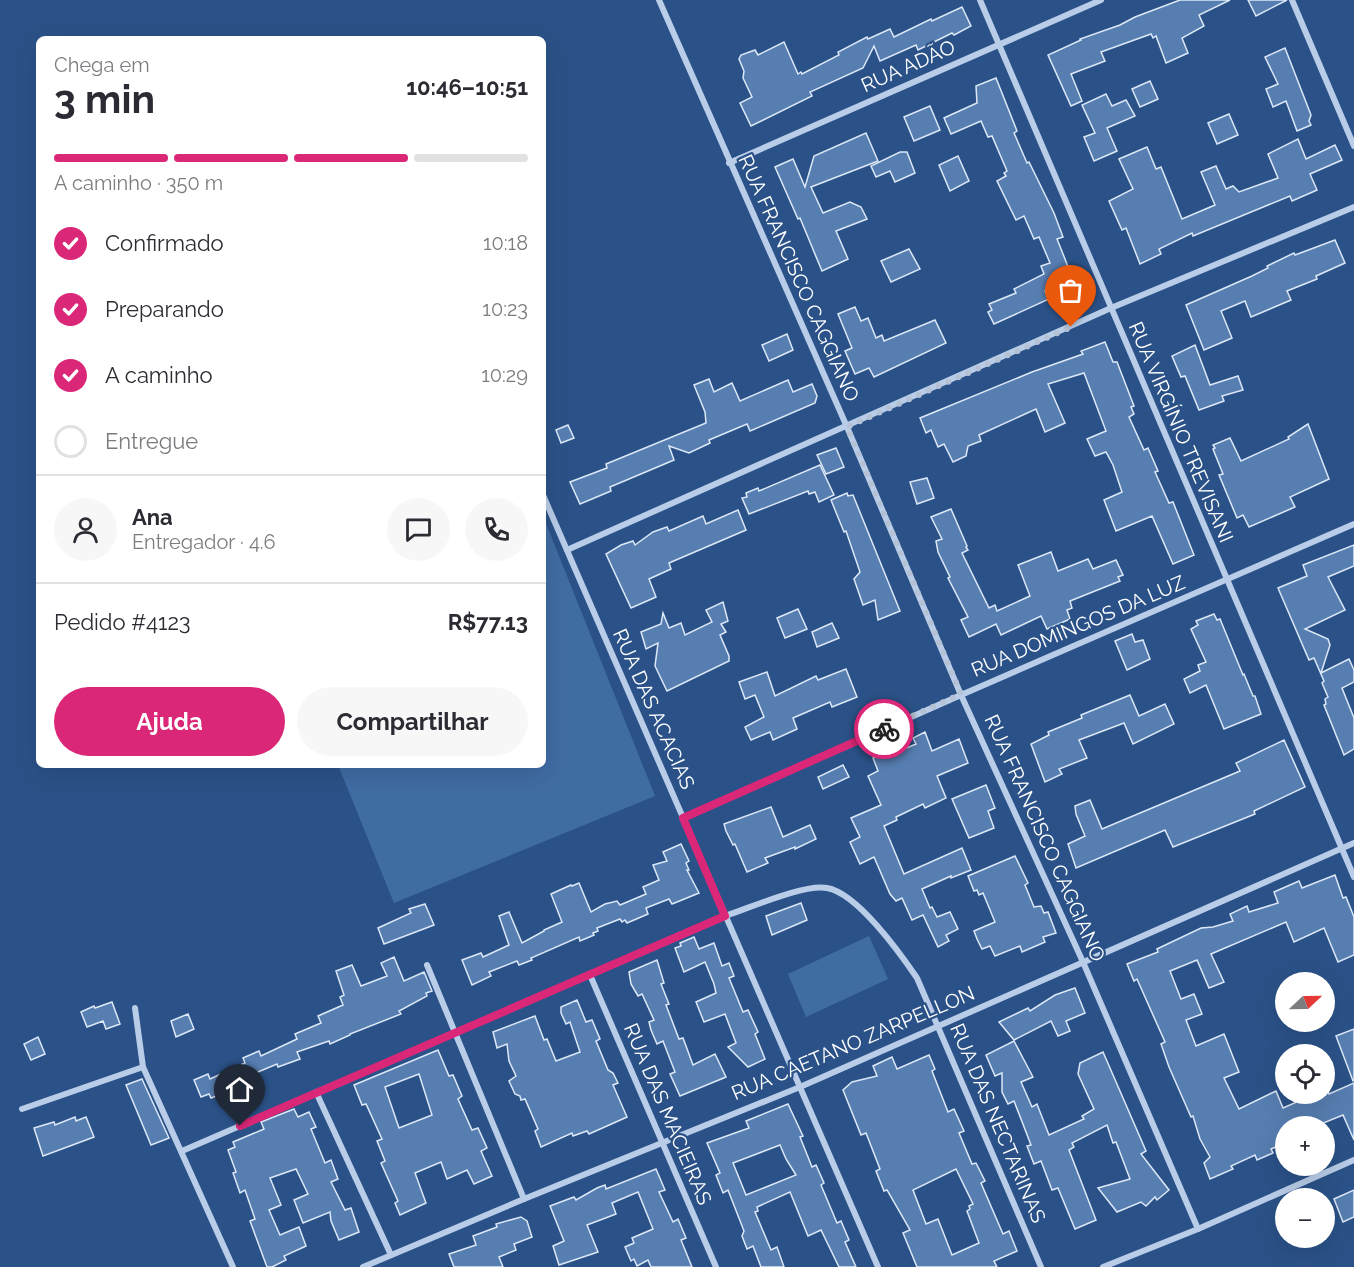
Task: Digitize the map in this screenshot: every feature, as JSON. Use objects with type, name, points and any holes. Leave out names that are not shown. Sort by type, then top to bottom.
[{"type":"street","name":"RUA FRANCISCO CAGGIANO","points":[[658,0],[847,427],[961,694],[1083,962],[1198,1228]]},
{"type":"street","name":"RUA VIRGÍNIO TREVISANI","points":[[980,0],[1354,877]]},
{"type":"street","name":"RUA ADÃO","points":[[729,163],[998,43],[1101,0]]},
{"type":"street","points":[[1292,0],[1354,146]]},
{"type":"street","points":[[567,550],[1112,308],[1354,207]]},
{"type":"street","name":"RUA DAS ACACIAS","points":[[546,502],[878,1267]]},
{"type":"street","name":"RUA DOMINGOS DA LUZ","points":[[683,818],[961,694],[1354,524]]},
{"type":"street","name":"RUA CAETANO ZARPELLON","points":[[363,1267],[800,1087],[938,1024],[1354,843]]},
{"type":"street","name":"RUA DAS NECTARINAS","points":[[182,1151],[725,916],[806,889],[827,888],[849,898],[898,949],[917,978],[1041,1267]]},
{"type":"street","points":[[427,964],[524,1199]]},
{"type":"street","name":"RUA DAS MACIEIRAS","points":[[590,975],[716,1267]]},
{"type":"street","points":[[135,1008],[143,1067],[233,1267]]},
{"type":"street","points":[[22,1109],[143,1067]]},
{"type":"street","points":[[316,1092],[391,1255]]},
{"type":"street","points":[[1103,1267],[1354,1160]]},
{"type":"shaded area","points":[[546,524],[655,796],[394,903],[339,768],[546,768]]},
{"type":"shaded area","points":[[869,936],[888,979],[806,1017],[788,974]]},
{"type":"building","points":[[1180,0],[1230,0],[1199,15],[1204,26],[1182,38],[1188,53],[1166,63],[1156,36],[1153,38],[1151,34],[1101,52],[1105,61],[1071,74],[1082,101],[1071,106],[1048,55],[1080,39]]},
{"type":"building","points":[[1248,0],[1287,0],[1256,16]]},
{"type":"building","points":[[962,7],[971,26],[918,50],[916,45],[880,61],[874,46],[863,68],[810,92],[812,96],[751,126],[740,103],[752,97],[743,78],[744,71],[739,59],[741,55],[755,50],[758,55],[784,42],[798,74],[801,72],[802,74],[867,37],[868,39],[890,29],[894,37]]},
{"type":"building","points":[[1285,48],[1311,115],[1309,121],[1311,125],[1297,131],[1286,101],[1273,107],[1266,89],[1278,84],[1265,57]]},
{"type":"building","points":[[996,78],[1017,131],[1014,133],[1054,213],[1063,237],[1057,239],[1073,279],[1045,291],[1049,299],[994,324],[988,312],[992,310],[989,304],[1016,293],[1014,289],[1044,274],[1041,266],[1050,263],[1039,237],[1034,239],[1024,216],[1016,220],[997,181],[1006,176],[1004,173],[1007,171],[992,136],[988,137],[981,121],[951,134],[944,118],[977,103],[976,86]]},
{"type":"building","points":[[1150,81],[1158,99],[1140,107],[1132,89]]},
{"type":"building","points":[[1106,94],[1112,106],[1126,100],[1135,116],[1107,128],[1117,151],[1094,161],[1084,137],[1095,133],[1082,105]]},
{"type":"building","points":[[930,106],[940,130],[914,141],[904,117]]},
{"type":"building","points":[[1229,114],[1238,135],[1217,144],[1208,123]]},
{"type":"building","points":[[866,133],[878,161],[811,187],[823,213],[850,202],[861,207],[867,219],[836,231],[848,259],[822,271],[775,167],[793,159],[805,187],[814,156]]},
{"type":"building","points":[[1298,139],[1306,159],[1335,145],[1342,160],[1310,174],[1317,190],[1292,201],[1290,196],[1193,236],[1192,233],[1159,249],[1161,254],[1140,264],[1126,228],[1122,230],[1109,201],[1133,189],[1119,159],[1147,147],[1156,169],[1161,167],[1182,219],[1215,205],[1201,172],[1216,166],[1226,189],[1233,186],[1239,192],[1278,178],[1268,154]]},
{"type":"building","points":[[900,152],[907,152],[915,173],[895,182],[890,171],[876,177],[871,166]]},
{"type":"building","points":[[958,156],[969,181],[950,191],[939,165]]},
{"type":"building","points":[[1335,240],[1345,263],[1316,276],[1317,279],[1287,291],[1291,300],[1251,317],[1245,301],[1221,311],[1232,338],[1204,350],[1186,305],[1252,276],[1294,253],[1295,255]]},
{"type":"building","points":[[909,249],[920,269],[891,282],[881,261]]},
{"type":"building","points":[[855,307],[861,321],[868,318],[876,338],[882,335],[884,341],[935,320],[946,343],[874,377],[869,368],[855,374],[845,351],[852,348],[838,314]]},
{"type":"building","points":[[787,334],[793,350],[769,361],[762,345]]},
{"type":"building","points":[[1105,342],[1113,362],[1117,362],[1134,406],[1131,407],[1134,414],[1129,417],[1144,450],[1148,448],[1158,471],[1155,472],[1169,503],[1173,502],[1194,555],[1173,564],[1152,516],[1116,531],[1104,500],[1122,492],[1106,452],[1095,456],[1087,439],[1106,431],[1084,373],[1048,384],[1065,423],[1045,432],[1036,409],[979,435],[981,441],[968,446],[966,456],[953,462],[944,444],[938,447],[931,430],[926,433],[920,418],[1032,372],[1083,354],[1081,351]]},
{"type":"building","points":[[1195,345],[1210,385],[1238,376],[1243,390],[1222,396],[1224,401],[1199,410],[1185,376],[1181,377],[1172,356]]},
{"type":"building","points":[[709,379],[714,392],[732,383],[740,401],[788,380],[793,392],[812,384],[817,396],[815,403],[750,431],[747,424],[709,440],[710,443],[689,453],[669,446],[674,460],[610,487],[611,491],[580,504],[570,482],[607,468],[606,464],[706,423],[705,412],[694,385]]},
{"type":"building","points":[[1308,424],[1329,479],[1290,497],[1295,507],[1249,527],[1243,515],[1237,518],[1219,475],[1223,474],[1213,445],[1230,438],[1241,461],[1289,439],[1288,437]]},
{"type":"building","points":[[568,425],[574,438],[561,443],[556,430]]},
{"type":"building","points":[[836,448],[844,467],[826,474],[817,455]]},
{"type":"building","points":[[820,465],[834,495],[819,502],[815,492],[809,494],[808,491],[749,514],[742,498],[747,497],[746,493],[758,488],[759,491]]},
{"type":"building","points":[[927,478],[934,498],[917,504],[910,482]]},
{"type":"building","points":[[847,493],[848,496],[853,495],[900,611],[878,620],[875,600],[863,605],[854,579],[860,572],[846,531],[844,532],[831,500]]},
{"type":"building","points":[[951,509],[968,550],[962,553],[989,608],[995,605],[997,611],[1030,596],[1018,565],[1051,552],[1058,571],[1088,559],[1093,569],[1116,560],[1123,575],[1118,577],[1120,581],[1070,601],[1072,608],[1067,610],[1070,619],[1047,629],[1041,616],[1001,635],[996,624],[969,637],[961,620],[968,617],[948,578],[950,577],[938,552],[936,541],[942,539],[931,517]]},
{"type":"building","points":[[738,510],[746,530],[669,563],[671,569],[649,579],[656,597],[631,608],[606,554],[633,541],[635,545],[653,532],[667,527],[669,531],[703,516],[706,524]]},
{"type":"building","points":[[1354,545],[1354,566],[1328,577],[1345,610],[1305,629],[1328,639],[1330,645],[1321,673],[1349,659],[1354,670],[1354,682],[1342,688],[1354,718],[1354,749],[1344,755],[1324,705],[1328,697],[1322,683],[1324,681],[1314,658],[1309,660],[1278,588],[1307,576],[1303,565]]},
{"type":"building","points":[[723,602],[728,621],[721,624],[726,632],[720,635],[729,661],[667,691],[655,666],[658,643],[646,649],[641,632],[661,624],[663,613],[669,628],[681,623],[685,635],[712,622],[706,610]]},
{"type":"building","points":[[798,609],[807,629],[785,638],[777,618]]},
{"type":"building","points":[[1214,614],[1217,620],[1220,619],[1261,714],[1224,729],[1206,685],[1190,693],[1184,679],[1200,671],[1198,665],[1206,662],[1191,629],[1198,625],[1196,621]]},
{"type":"building","points":[[832,623],[839,638],[817,647],[812,632]]},
{"type":"building","points":[[1132,634],[1135,642],[1143,640],[1150,659],[1127,670],[1115,641]]},
{"type":"building","points":[[846,669],[857,697],[832,707],[830,702],[793,718],[797,729],[773,740],[770,732],[751,740],[745,727],[764,717],[755,695],[745,699],[739,682],[767,672],[775,696],[816,676],[818,680]]},
{"type":"building","points":[[1130,695],[1139,716],[1165,704],[1174,724],[1133,744],[1124,723],[1079,740],[1087,758],[1059,769],[1062,774],[1045,782],[1031,744],[1049,735],[1048,732],[1082,718],[1081,715]]},
{"type":"building","points":[[925,732],[932,751],[959,739],[968,763],[937,776],[946,798],[925,808],[923,804],[896,817],[897,820],[884,826],[904,874],[962,848],[971,870],[922,889],[930,908],[932,907],[937,917],[950,912],[958,929],[946,935],[949,941],[938,947],[923,915],[912,920],[902,898],[896,901],[890,894],[874,857],[860,864],[850,842],[860,837],[851,818],[881,805],[868,776],[878,771],[873,758],[889,752],[890,755],[916,744],[913,738]]},
{"type":"building","points":[[1284,740],[1305,787],[1254,811],[1255,814],[1173,847],[1165,830],[1076,868],[1068,844],[1085,836],[1075,806],[1090,800],[1102,829],[1240,771],[1236,763]]},
{"type":"building","points":[[843,765],[849,777],[823,789],[818,777]]},
{"type":"building","points":[[986,785],[995,808],[988,811],[994,828],[969,838],[952,799]]},
{"type":"building","points":[[771,807],[783,837],[810,825],[816,839],[795,849],[795,847],[765,858],[768,863],[747,872],[724,824]]},
{"type":"building","points":[[681,844],[689,861],[686,863],[689,870],[687,870],[699,893],[672,904],[669,899],[646,908],[648,914],[627,923],[620,919],[597,928],[598,931],[593,933],[594,935],[580,941],[579,937],[519,965],[517,961],[489,972],[491,976],[472,985],[462,960],[481,953],[483,957],[509,945],[499,916],[509,912],[522,943],[562,922],[551,894],[571,885],[579,883],[591,912],[605,904],[617,901],[620,905],[646,894],[643,887],[659,880],[653,865],[667,861],[663,852]]},
{"type":"building","points":[[1015,856],[1028,883],[1025,885],[1034,907],[1041,906],[1044,913],[1048,912],[1056,933],[1043,937],[1045,942],[1022,952],[1020,946],[995,956],[990,946],[982,949],[974,931],[995,922],[983,893],[979,895],[977,890],[974,891],[968,876]]},
{"type":"building","points":[[1335,875],[1343,898],[1346,897],[1354,917],[1354,955],[1338,962],[1324,928],[1294,942],[1286,922],[1211,954],[1224,982],[1209,988],[1197,960],[1170,971],[1181,999],[1194,994],[1202,1014],[1186,1020],[1196,1046],[1224,1034],[1239,1072],[1224,1078],[1239,1109],[1275,1091],[1275,1104],[1281,1104],[1283,1108],[1292,1104],[1335,1104],[1335,1091],[1354,1083],[1354,1140],[1343,1115],[1335,1118],[1335,1116],[1275,1116],[1275,1147],[1271,1149],[1273,1153],[1257,1160],[1255,1155],[1231,1166],[1233,1169],[1210,1179],[1204,1163],[1210,1157],[1169,1067],[1161,1044],[1165,1042],[1137,979],[1134,981],[1127,964],[1158,952],[1157,949],[1201,928],[1233,921],[1230,914],[1247,906],[1249,912],[1278,903],[1274,892],[1299,881],[1302,888]]},
{"type":"building","points":[[801,903],[807,920],[772,935],[766,916]]},
{"type":"building","points":[[425,904],[434,925],[384,944],[378,928],[411,913],[409,909]]},
{"type":"building","points":[[694,937],[699,949],[714,943],[722,966],[729,963],[734,976],[729,978],[743,1012],[748,1010],[758,1032],[755,1034],[765,1059],[748,1067],[728,1047],[736,1043],[725,1014],[704,1022],[696,1002],[716,993],[714,984],[705,962],[684,972],[675,948],[681,946],[680,943]]},
{"type":"building","points":[[394,957],[404,981],[424,972],[432,991],[426,993],[427,996],[399,1011],[401,1014],[330,1044],[329,1041],[297,1052],[300,1059],[278,1067],[277,1064],[241,1079],[243,1086],[211,1098],[209,1094],[201,1097],[194,1080],[208,1074],[210,1079],[245,1063],[243,1058],[259,1051],[261,1056],[297,1039],[295,1034],[321,1023],[318,1016],[343,1005],[340,997],[344,995],[336,971],[352,965],[361,986],[387,976],[381,963]]},
{"type":"building","points":[[657,960],[664,983],[661,984],[669,1004],[666,1005],[679,1039],[683,1038],[693,1065],[715,1054],[726,1077],[680,1096],[670,1074],[675,1072],[663,1041],[657,1044],[651,1030],[649,1022],[654,1020],[642,994],[638,996],[631,984],[629,972]]},
{"type":"building","points":[[1075,988],[1085,1013],[1066,1021],[1070,1031],[1058,1036],[1051,1021],[1014,1040],[999,1022],[1028,1008],[1030,1011],[1055,995]]},
{"type":"building","points":[[577,1000],[586,1022],[592,1020],[600,1039],[596,1041],[608,1070],[613,1073],[618,1083],[613,1085],[627,1117],[589,1134],[587,1131],[573,1136],[572,1133],[541,1147],[535,1131],[538,1129],[525,1099],[521,1100],[520,1096],[515,1094],[509,1081],[516,1076],[509,1061],[507,1044],[497,1048],[493,1032],[535,1016],[544,1040],[547,1039],[556,1061],[580,1052],[570,1022],[566,1024],[561,1013],[561,1007]]},
{"type":"building","points":[[112,1002],[120,1024],[106,1029],[103,1021],[87,1027],[81,1012]]},
{"type":"building","points":[[188,1014],[194,1029],[176,1037],[171,1021]]},
{"type":"building","points":[[1354,1029],[1354,1080],[1353,1081],[1336,1036]]},
{"type":"building","points":[[38,1037],[45,1054],[31,1060],[24,1044]]},
{"type":"building","points":[[1014,1041],[1033,1077],[1021,1082],[1032,1107],[1037,1104],[1049,1135],[1084,1119],[1082,1116],[1094,1109],[1078,1074],[1080,1063],[1103,1052],[1146,1151],[1141,1154],[1169,1190],[1157,1200],[1155,1197],[1146,1206],[1141,1202],[1117,1212],[1098,1188],[1130,1179],[1107,1125],[1072,1143],[1074,1147],[1069,1150],[1096,1220],[1075,1229],[1058,1188],[1052,1190],[1041,1161],[1034,1164],[1027,1146],[1031,1145],[1014,1101],[1008,1104],[1002,1092],[1002,1073],[995,1076],[986,1055]]},
{"type":"building","points":[[438,1050],[449,1076],[453,1075],[462,1096],[458,1099],[472,1130],[478,1128],[487,1148],[481,1151],[492,1176],[474,1184],[467,1170],[447,1179],[441,1162],[415,1173],[426,1203],[400,1215],[395,1203],[398,1201],[381,1163],[385,1161],[377,1141],[382,1139],[366,1104],[362,1105],[354,1085]],"holes":[[[419,1074],[432,1115],[399,1128],[385,1087]]]},
{"type":"building","points":[[929,1055],[935,1069],[932,1071],[948,1112],[954,1109],[964,1131],[959,1133],[972,1164],[976,1163],[985,1181],[981,1183],[1003,1234],[1009,1231],[1017,1251],[994,1261],[997,1267],[917,1267],[903,1233],[910,1230],[887,1190],[884,1191],[876,1171],[880,1169],[866,1133],[861,1135],[843,1090],[852,1082],[877,1076],[873,1066],[892,1057],[897,1069]],"holes":[[[956,1169],[973,1204],[967,1211],[979,1243],[952,1255],[938,1219],[926,1224],[913,1190]]]},
{"type":"building","points":[[142,1079],[169,1138],[151,1145],[126,1085]]},
{"type":"building","points":[[788,1104],[803,1136],[800,1137],[812,1167],[816,1165],[824,1183],[821,1185],[837,1223],[841,1221],[849,1240],[845,1242],[856,1267],[839,1267],[821,1230],[808,1236],[790,1192],[757,1207],[758,1211],[755,1212],[771,1250],[777,1247],[784,1267],[761,1267],[753,1246],[747,1249],[742,1236],[744,1231],[728,1190],[723,1193],[716,1175],[720,1173],[707,1143],[749,1128],[746,1121]],"holes":[[[780,1145],[796,1175],[746,1195],[733,1163]]]},
{"type":"building","points":[[294,1109],[298,1117],[309,1112],[316,1127],[311,1129],[325,1163],[331,1160],[338,1179],[331,1182],[345,1210],[351,1208],[359,1232],[339,1240],[331,1221],[330,1212],[303,1223],[294,1200],[308,1194],[296,1169],[270,1178],[281,1205],[269,1210],[280,1235],[299,1227],[306,1246],[284,1256],[286,1260],[267,1267],[250,1221],[255,1219],[245,1190],[240,1193],[228,1150],[235,1147],[233,1142],[264,1129],[261,1122]]},
{"type":"building","points":[[75,1117],[76,1121],[86,1117],[94,1137],[43,1156],[34,1128],[54,1122],[55,1125]]},
{"type":"building","points":[[656,1169],[665,1190],[659,1192],[673,1222],[678,1219],[686,1238],[681,1240],[692,1267],[651,1267],[648,1260],[637,1266],[634,1259],[631,1261],[625,1247],[634,1243],[632,1238],[653,1229],[638,1192],[612,1203],[616,1214],[587,1225],[598,1252],[559,1265],[553,1246],[564,1241],[550,1206],[574,1197],[576,1200],[597,1188],[605,1185],[606,1189]]},
{"type":"building","points":[[1354,1190],[1354,1217],[1343,1222],[1335,1199]]},
{"type":"building","points":[[521,1217],[527,1221],[532,1237],[514,1244],[516,1250],[499,1257],[503,1267],[454,1267],[449,1254],[476,1245],[473,1236],[497,1227],[496,1224]]},
{"type":"way so far","points":[[884,729],[961,694],[847,427],[1071,327]]},
{"type":"route","points":[[240,1126],[725,916],[683,818],[884,729]]}]
